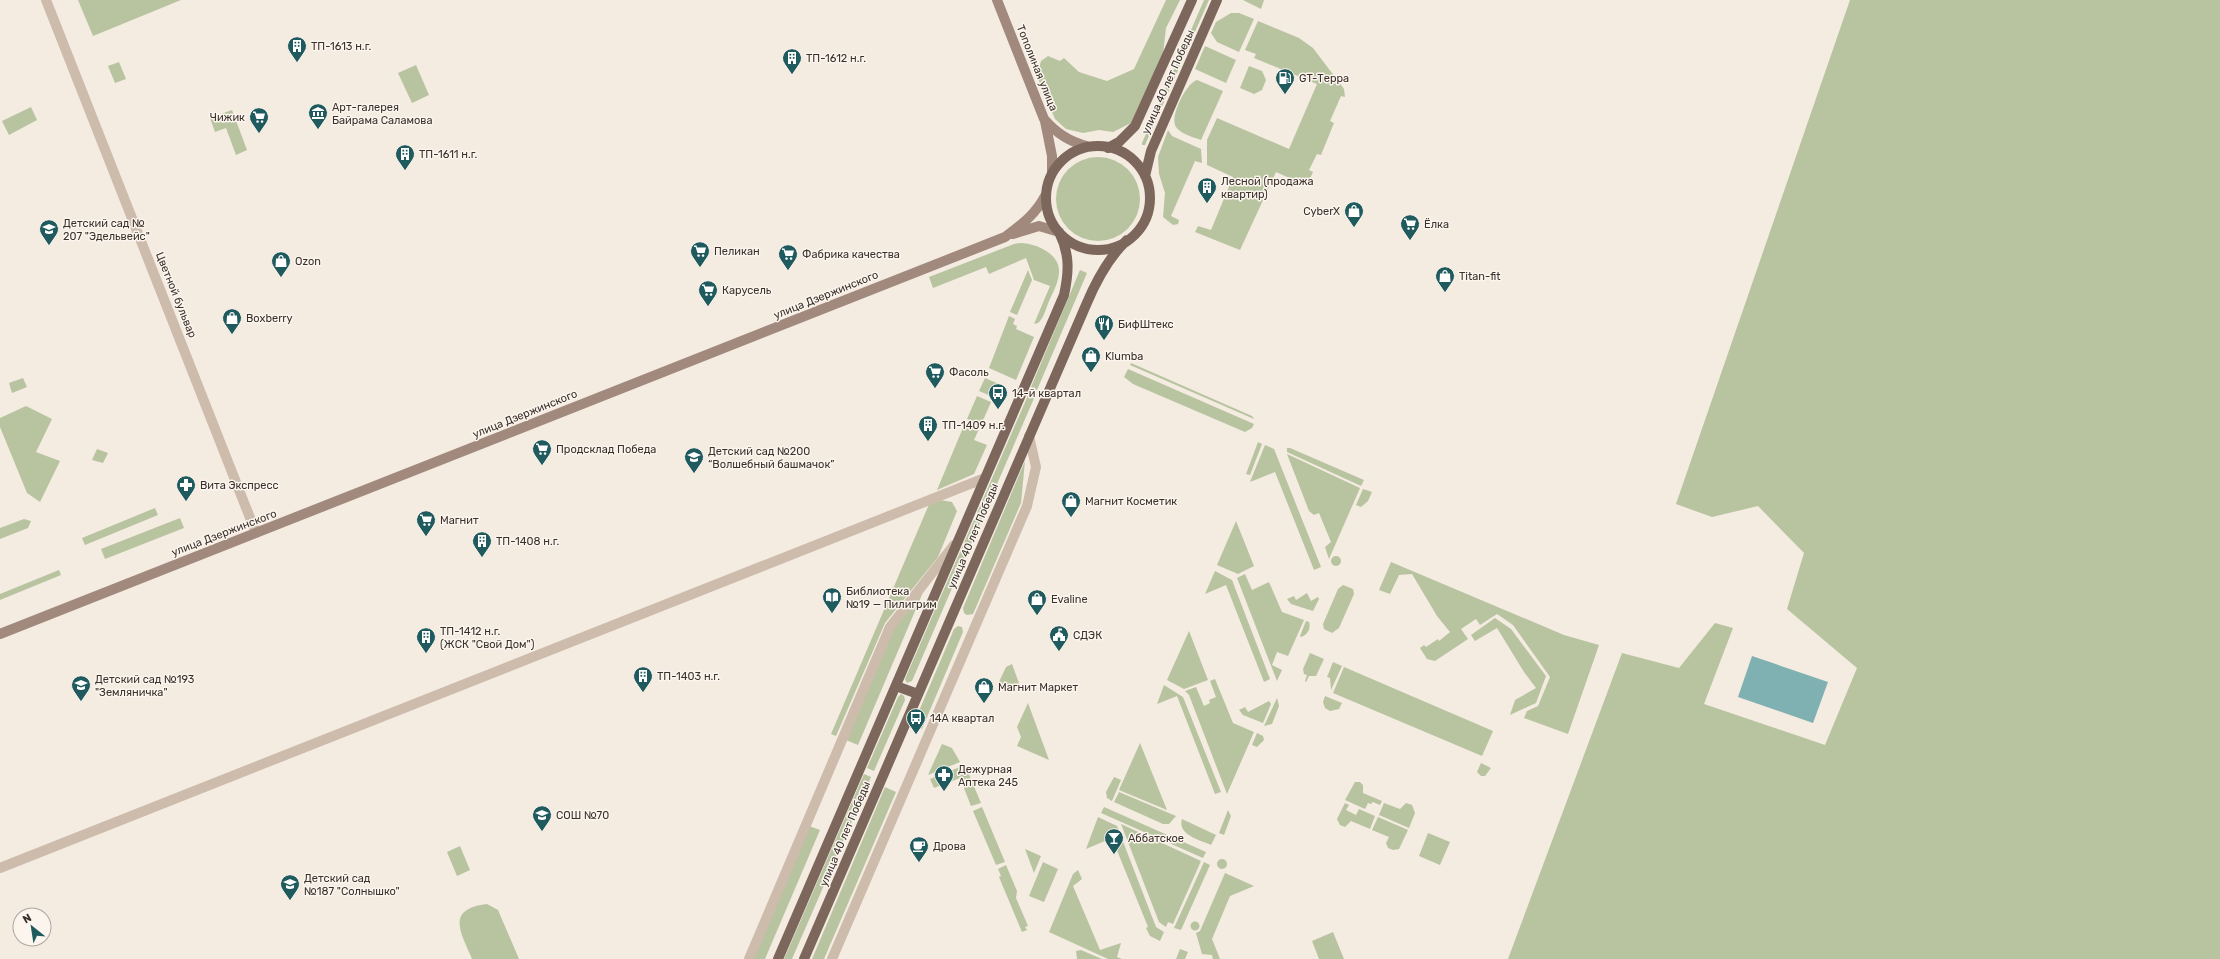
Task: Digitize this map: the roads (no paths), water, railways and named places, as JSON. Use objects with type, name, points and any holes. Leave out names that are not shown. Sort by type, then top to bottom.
[{"type":"main road","name":"Тополиная улица","points":[[997,0],[1044,119],[1053,129],[1063,136],[1075,143],[1087,146]]},
{"type":"main road","name":"улица 40 лет Победы","points":[[1108,148],[1119,142],[1135,126],[1192,0]]},
{"type":"main road","name":"улица 40 лет Победы","points":[[1145,176],[1151,151],[1217,0]]},
{"type":"main road","points":[[1044,119],[1052,156],[1052,172],[1045,196],[1047,211],[1059,232],[1074,244],[1092,249],[1106,249],[1127,240],[1142,224],[1148,211],[1149,186],[1145,176],[1131,157],[1118,150],[1087,146],[1070,154],[1052,172]]},
{"type":"main road","name":"улица Дзержинского","points":[[0,634],[1005,237],[1028,220],[1039,208],[1045,196]]},
{"type":"main road","points":[[1005,237],[1039,226],[1059,232]]},
{"type":"main road","name":"улица 40 лет Победы","points":[[778,959],[1064,295],[1069,263],[1066,245],[1059,232]]},
{"type":"main road","name":"улица 40 лет Победы","points":[[804,959],[1094,286],[1115,252],[1127,240]]},
{"type":"main road","points":[[896,686],[918,694]]},
{"type":"street","name":"Цветной бульвар","points":[[46,0],[256,533]]},
{"type":"street","points":[[832,959],[1027,506],[1036,467],[1029,436]]},
{"type":"street","points":[[0,868],[985,478]]},
{"type":"street","points":[[749,959],[890,627],[959,539]]},
{"type":"water","points":[[1752,656],[1828,682],[1813,723],[1738,697]]},
{"type":"place","name":"ТП-1613 н.г.","points":[[297,63]]},
{"type":"place","name":"ТП-1612 н.г.","points":[[792,75]]},
{"type":"place","name":"GT-Терра","points":[[1285,95]]},
{"type":"place","name":"Арт-галерея Байрама Саламова","points":[[318,130]]},
{"type":"place","name":"Чижик","points":[[259,134]]},
{"type":"place","name":"ТП-1611 н.г.","points":[[405,171]]},
{"type":"place","name":"Лесной (продажа квартир)","points":[[1207,204]]},
{"type":"place","name":"CyberX","points":[[1354,228]]},
{"type":"place","name":"Ёлка","points":[[1410,241]]},
{"type":"place","name":"Детский сад № 207 \"Эдельвейс\"","points":[[49,246]]},
{"type":"place","name":"Пеликан","points":[[700,268]]},
{"type":"place","name":"Фабрика качества","points":[[788,271]]},
{"type":"place","name":"Ozon","points":[[281,278]]},
{"type":"place","name":"Titan-fit","points":[[1445,293]]},
{"type":"place","name":"Карусель","points":[[708,307]]},
{"type":"place","name":"Boxberry","points":[[232,335]]},
{"type":"place","name":"БифШтекс","points":[[1104,341]]},
{"type":"place","name":"Klumba","points":[[1091,373]]},
{"type":"place","name":"Фасоль","points":[[935,389]]},
{"type":"place","name":"14-й квартал","points":[[998,410]]},
{"type":"place","name":"ТП-1409 н.г.","points":[[928,442]]},
{"type":"place","name":"Продсклад Победа","points":[[542,466]]},
{"type":"place","name":"Детский сад №200 “Волшебный башмачок”","points":[[694,474]]},
{"type":"place","name":"Вита Экспресс","points":[[186,502]]},
{"type":"place","name":"Магнит Косметик","points":[[1071,518]]},
{"type":"place","name":"Магнит","points":[[426,537]]},
{"type":"place","name":"ТП-1408 н.г.","points":[[482,558]]},
{"type":"place","name":"Библиотека №19 — Пилигрим","points":[[832,614]]},
{"type":"place","name":"Evaline","points":[[1037,616]]},
{"type":"place","name":"СДЭК","points":[[1059,652]]},
{"type":"place","name":"ТП-1412 н.г. (ЖСК \"Свой Дом\")","points":[[426,654]]},
{"type":"place","name":"ТП-1403 н.г.","points":[[643,693]]},
{"type":"place","name":"Детский сад №193 \"Земляничка\"","points":[[81,702]]},
{"type":"place","name":"Магнит Маркет","points":[[984,704]]},
{"type":"place","name":"14А квартал","points":[[916,735]]},
{"type":"place","name":"Дежурная Аптека 245","points":[[944,792]]},
{"type":"place","name":"СОШ №70","points":[[542,832]]},
{"type":"place","name":"Аббатское","points":[[1114,855]]},
{"type":"place","name":"Дрова","points":[[919,863]]},
{"type":"place","name":"Детский сад №187 \"Солнышко\"","points":[[290,901]]}]
